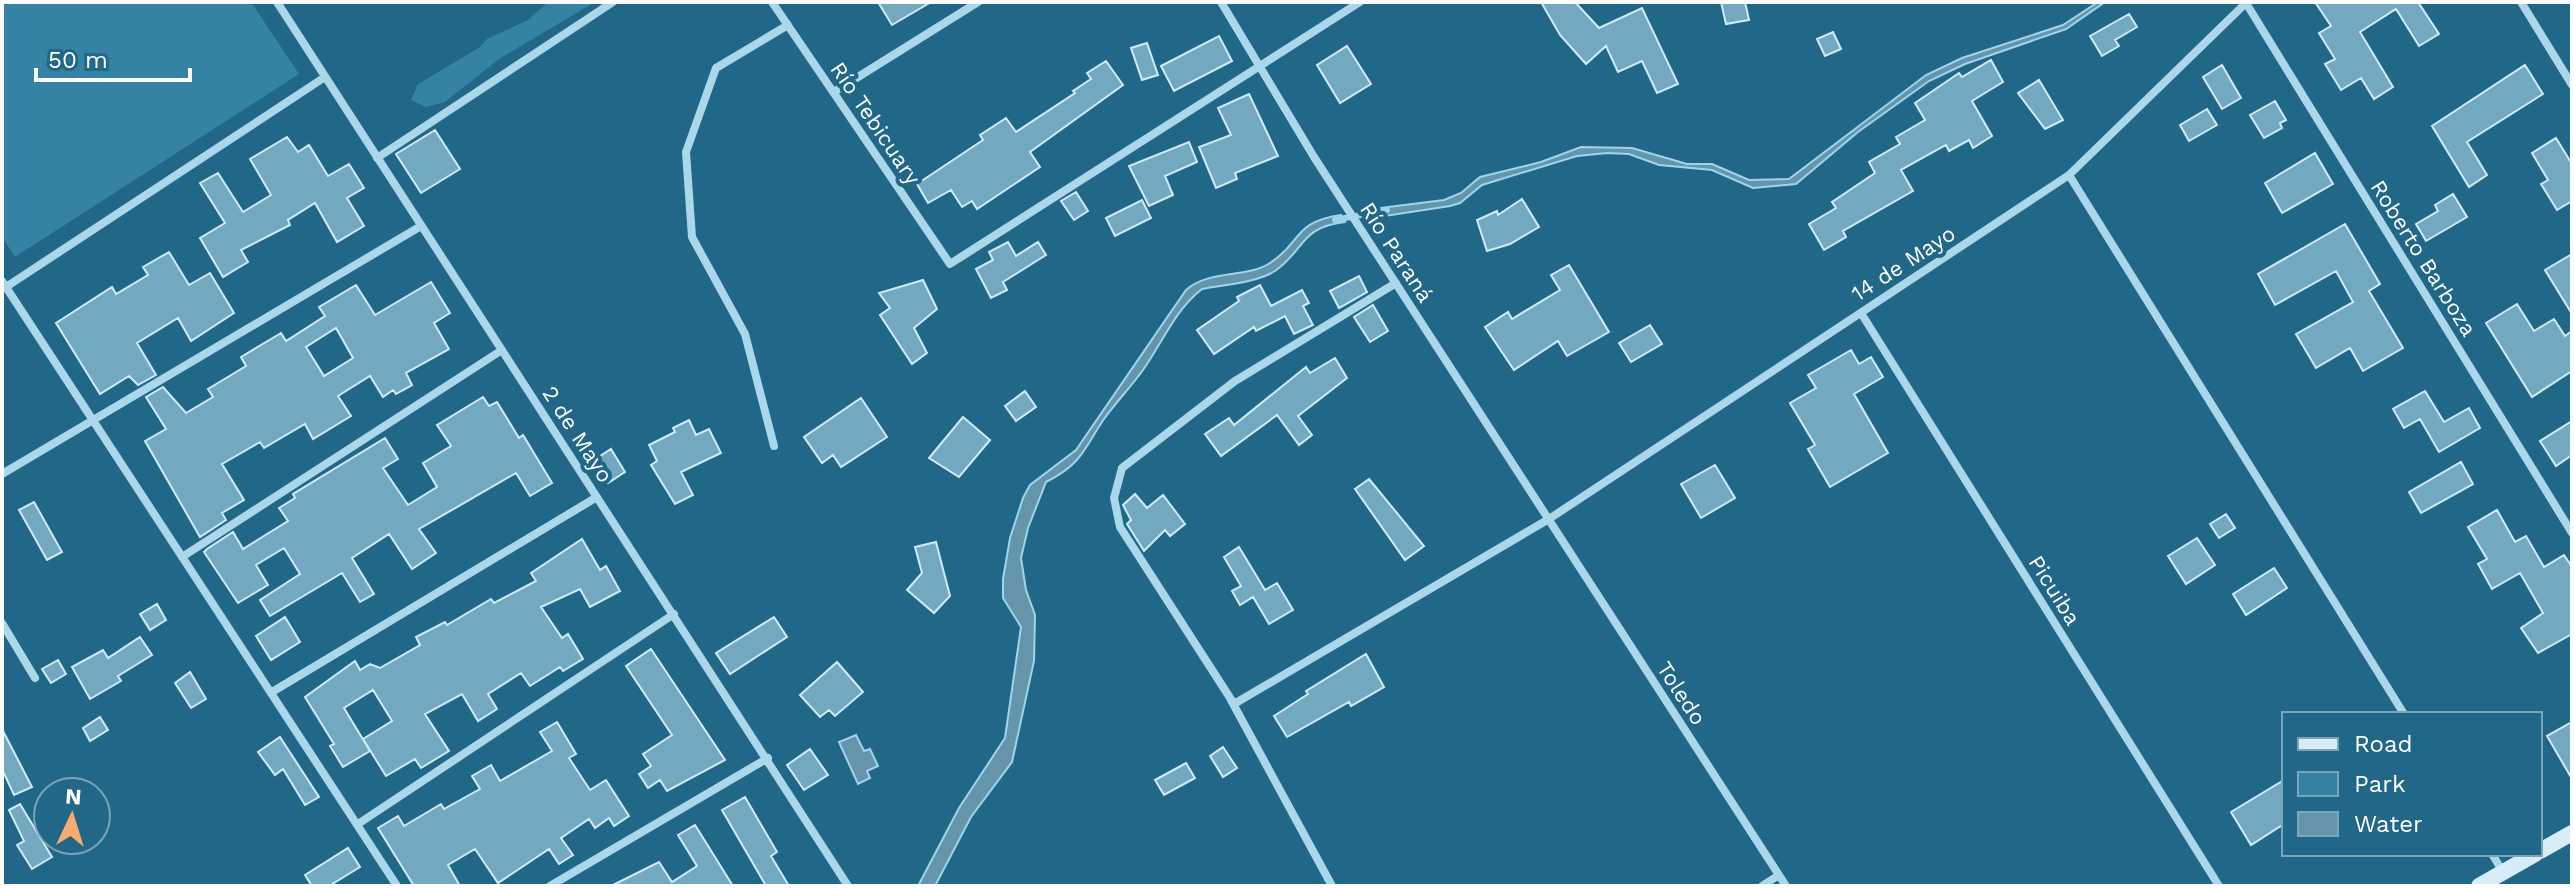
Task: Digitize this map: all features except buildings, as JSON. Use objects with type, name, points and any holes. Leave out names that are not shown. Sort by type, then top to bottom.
[{"type":"main road","points":[[2542,851],[2572,833]]},
{"type":"main road","points":[[2479,886],[2533,856]]},
{"type":"street","name":"2 de Mayo","points":[[277,2],[848,886]]},
{"type":"street","points":[[377,158],[613,2]]},
{"type":"street","name":"Río Tebicuary","points":[[772,2],[950,264],[1260,66]]},
{"type":"street","points":[[834,92],[978,2]]},
{"type":"street","name":"Río Paraná","points":[[1221,2],[1314,157],[1549,519]]},
{"type":"street","points":[[1260,66],[1360,2]]},
{"type":"street","name":"14 de Mayo","points":[[1229,697],[1234,704],[1549,519],[2069,175],[2247,2]]},
{"type":"street","name":"Roberto Barboza","points":[[2247,2],[2572,533]]},
{"type":"street","points":[[2521,2],[2572,85]]},
{"type":"street","points":[[774,446],[745,334],[692,237],[686,152],[716,68],[788,25]]},
{"type":"street","points":[[325,77],[4,284],[397,886]]},
{"type":"street","points":[[2069,175],[2403,712]]},
{"type":"street","points":[[2,474],[421,226]]},
{"type":"street","points":[[1332,886],[1229,697],[1120,527],[1114,498],[1122,468],[1235,381],[1396,283]]},
{"type":"street","name":"Picuiba","points":[[1861,313],[2219,886]]},
{"type":"street","points":[[182,557],[502,350]]},
{"type":"street","points":[[272,692],[597,497]]},
{"type":"street","name":"Toledo","points":[[1549,519],[1786,886]]},
{"type":"street","points":[[358,824],[674,614]]},
{"type":"street","points":[[2,623],[35,678]]},
{"type":"street","points":[[550,886],[768,758]]},
{"type":"street","points":[[2493,856],[2503,873]]},
{"type":"street","points":[[1762,886],[1779,875]]},
{"type":"green space","points":[[2,2],[251,2],[299,74],[15,257],[2,237]]},
{"type":"green space","points":[[548,2],[595,2],[499,59],[445,102],[426,107],[411,100],[418,84],[480,47],[487,39],[528,20]]},
{"type":"water","points":[[2098,2],[2105,2],[2066,29],[1965,64],[1929,81],[1858,132],[1796,184],[1753,188],[1712,170],[1659,165],[1629,154],[1607,153],[1577,156],[1482,185],[1460,203],[1450,206],[1385,216],[1380,208],[1444,200],[1461,193],[1480,177],[1541,162],[1581,147],[1632,148],[1687,164],[1712,164],[1749,180],[1789,179],[1926,75],[1962,58],[2063,25]]},
{"type":"water","points":[[1341,215],[1345,222],[1311,234],[1275,271],[1249,281],[1202,289],[1192,298],[1081,455],[1067,469],[1046,482],[1028,528],[1021,558],[1026,590],[1035,615],[1034,661],[1012,762],[971,817],[935,886],[918,886],[959,808],[1005,738],[1021,627],[1003,598],[1003,579],[1010,538],[1030,485],[1076,450],[1186,290],[1206,279],[1260,268],[1280,255],[1305,228],[1325,218]]},
{"type":"water","points":[[856,735],[864,751],[870,749],[878,766],[867,771],[870,778],[858,784],[839,742]]},
{"type":"waterway","points":[[1335,220],[1387,210]]}]
